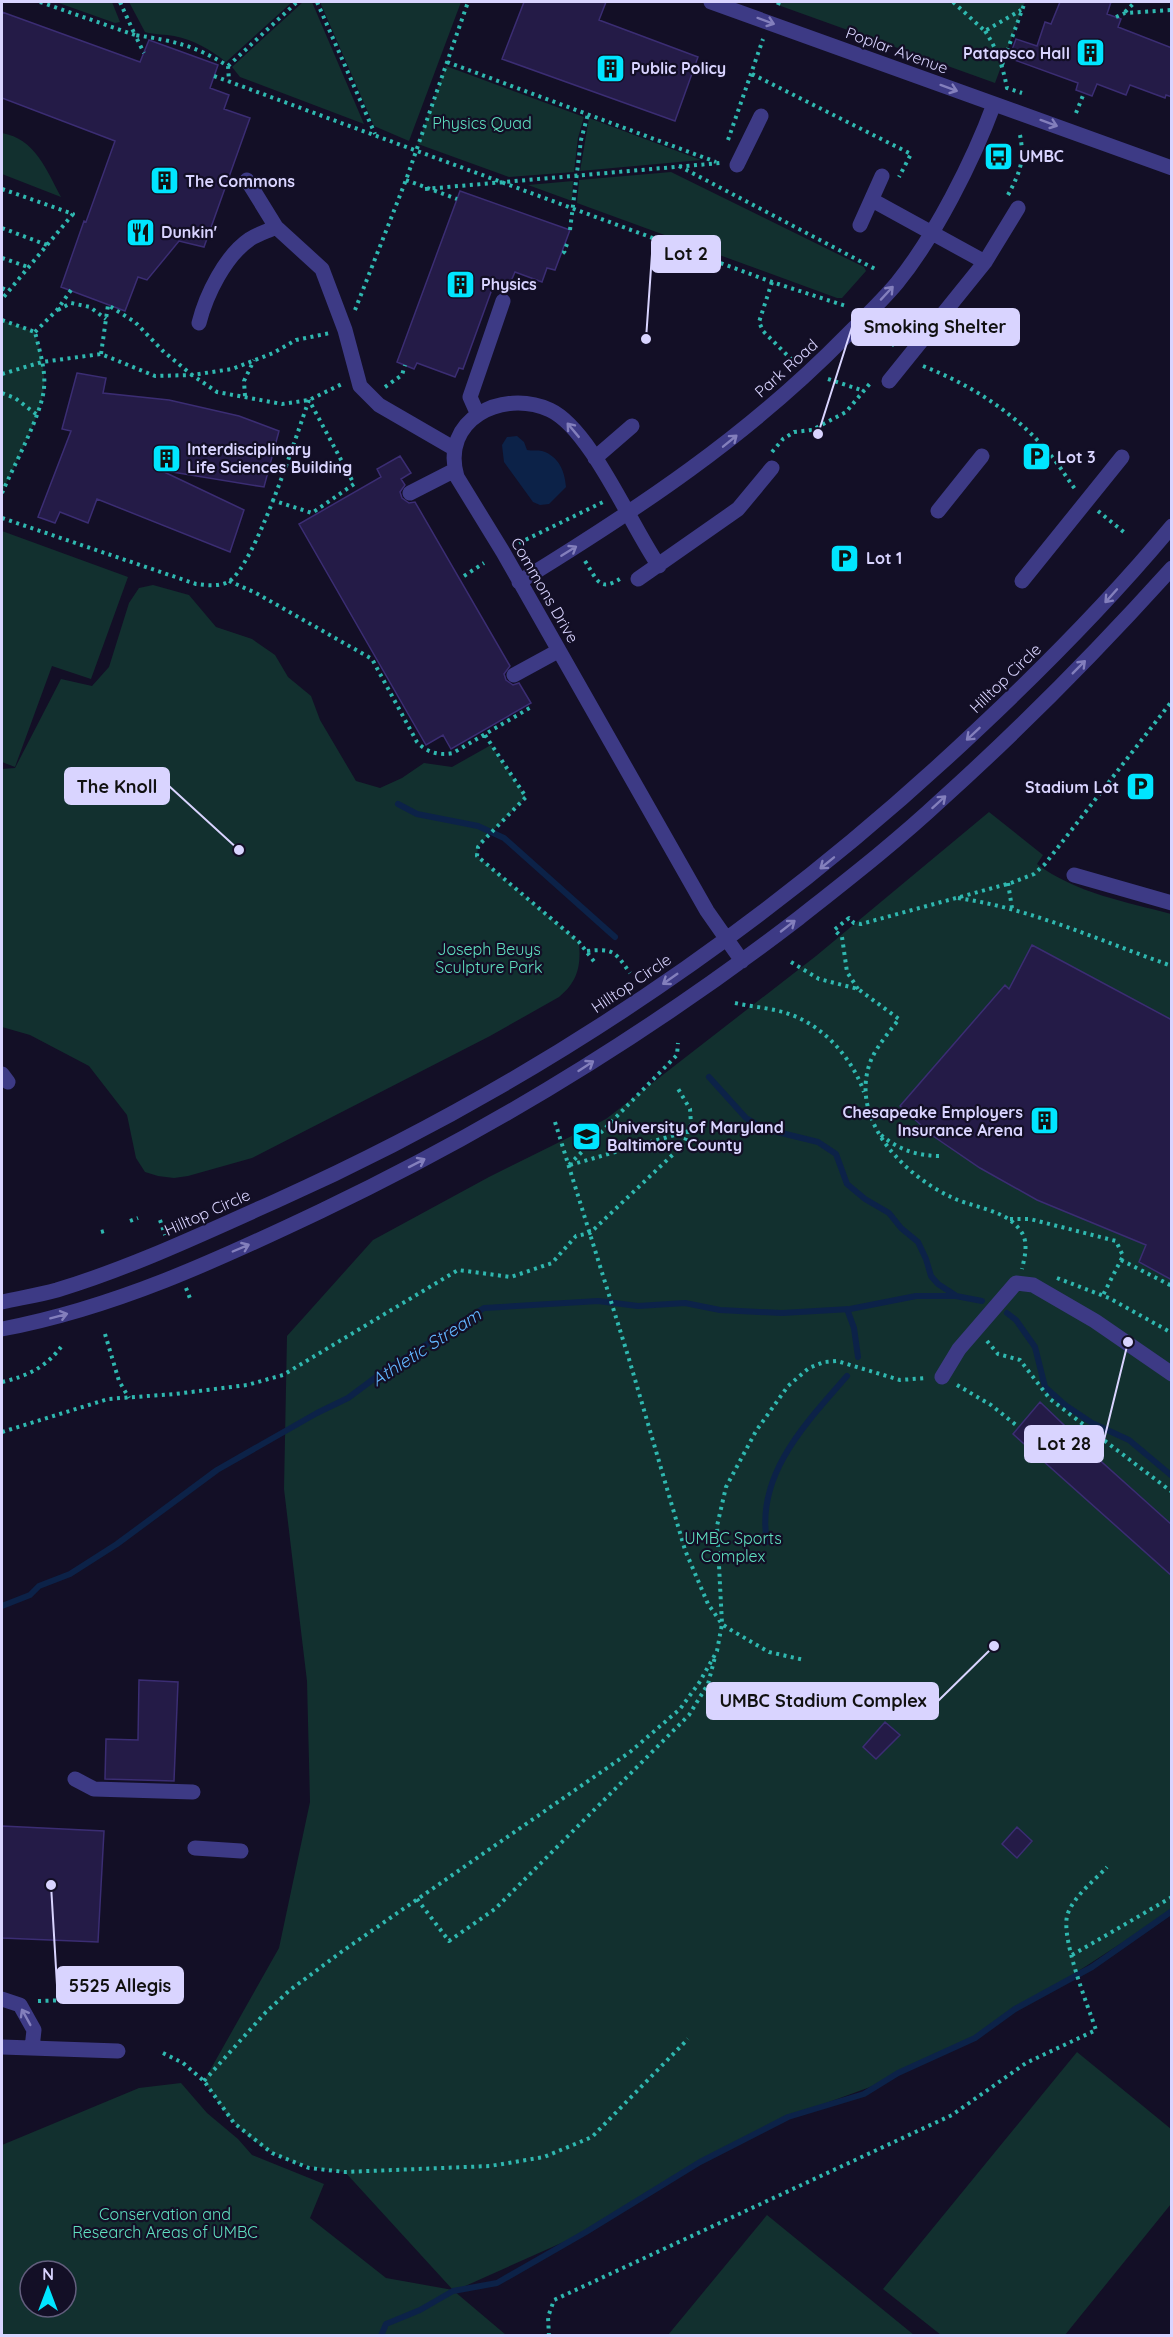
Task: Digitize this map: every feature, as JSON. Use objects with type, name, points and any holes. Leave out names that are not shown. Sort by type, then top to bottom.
[{"type":"street","name":"Poplar Avenue","points":[[711,2],[1172,168]]},
{"type":"street","name":"Park Road","points":[[519,582],[709,458],[820,363],[897,283],[931,233],[975,150],[994,104]]},
{"type":"street","points":[[737,165],[761,116]]},
{"type":"street","points":[[247,180],[276,227],[322,269],[345,330],[356,377],[370,398],[454,449],[462,429],[488,409],[508,403],[530,403],[551,410],[568,424],[595,458],[659,566]]},
{"type":"street","points":[[860,225],[872,200],[889,180]]},
{"type":"street","points":[[872,200],[985,262]]},
{"type":"street","points":[[889,381],[985,262],[1018,208]]},
{"type":"street","points":[[199,323],[205,299],[237,251],[249,239],[276,227]]},
{"type":"street","points":[[478,415],[470,397],[503,301]]},
{"type":"street","points":[[595,458],[632,426]]},
{"type":"street","name":"Commons Drive","points":[[454,449],[455,470],[699,898],[742,961]]},
{"type":"street","points":[[938,512],[982,456]]},
{"type":"street","points":[[1022,581],[1122,457]]},
{"type":"street","points":[[632,577],[659,566],[738,509],[772,468]]},
{"type":"street","points":[[410,493],[455,470]]},
{"type":"street","name":"Hilltop Circle","points":[[2,1302],[54,1291],[171,1248],[347,1169],[455,1114],[533,1069],[727,940],[827,863],[924,781],[1085,625],[1172,526]]},
{"type":"street","points":[[2,1329],[80,1310],[180,1274],[265,1237],[485,1127],[638,1033],[742,961],[845,882],[939,802],[1029,718],[1172,568]]},
{"type":"street","points":[[514,675],[558,651]]},
{"type":"street","points":[[1074,875],[1172,903]]},
{"type":"street","points":[[942,1377],[959,1349],[1019,1277],[1095,1321],[1172,1374]]},
{"type":"street","points":[[75,1779],[94,1789],[193,1792]]},
{"type":"street","points":[[195,1848],[241,1851]]},
{"type":"street","points":[[2,1999],[20,2005],[34,2030],[32,2048]]},
{"type":"street","points":[[2,2048],[118,2051]]},
{"type":"path","points":[[40,2],[135,35],[181,43],[206,52],[228,66]]},
{"type":"path","points":[[120,2],[144,53]]},
{"type":"path","points":[[228,66],[297,2]]},
{"type":"path","points":[[317,2],[375,135]]},
{"type":"path","points":[[2,374],[42,362],[101,354],[155,376],[192,375],[232,369],[296,340],[345,330],[363,294],[406,180],[468,2]]},
{"type":"path","points":[[953,2],[985,31],[994,44],[1007,88],[1027,95]]},
{"type":"path","points":[[1002,66],[1011,48],[1024,2]]},
{"type":"path","points":[[1116,17],[1135,2]]},
{"type":"path","points":[[985,31],[1021,10]]},
{"type":"path","points":[[1125,12],[1172,10]]},
{"type":"path","points":[[728,141],[764,37]]},
{"type":"path","points":[[447,62],[720,163]]},
{"type":"path","points":[[228,66],[229,81]]},
{"type":"path","points":[[752,74],[911,154],[889,180]]},
{"type":"path","points":[[214,76],[772,282],[846,306]]},
{"type":"path","points":[[1076,114],[1084,93]]},
{"type":"path","points":[[1066,110],[1087,117]]},
{"type":"path","points":[[570,230],[581,140],[588,114]]},
{"type":"path","points":[[1008,195],[1022,170],[1023,147],[1020,135]]},
{"type":"path","points":[[720,163],[724,152]]},
{"type":"path","points":[[425,189],[720,163]]},
{"type":"path","points":[[678,166],[878,270]]},
{"type":"path","points":[[406,180],[425,189],[457,199]]},
{"type":"path","points":[[2,189],[72,214],[2,299]]},
{"type":"path","points":[[2,228],[47,245]]},
{"type":"path","points":[[567,244],[564,252],[569,256]]},
{"type":"path","points":[[2,258],[28,267]]},
{"type":"path","points":[[772,282],[759,322],[763,331],[792,360]]},
{"type":"path","points":[[2,288],[8,291]]},
{"type":"path","points":[[35,332],[57,310],[72,290]]},
{"type":"path","points":[[57,310],[72,303],[90,307],[106,319]]},
{"type":"path","points":[[101,354],[108,304],[135,322],[163,351],[217,392],[282,404],[309,400],[356,377]]},
{"type":"path","points":[[2,321],[35,332]]},
{"type":"path","points":[[873,328],[898,349]]},
{"type":"path","points":[[2,493],[36,414],[44,388],[42,362],[35,332]]},
{"type":"path","points":[[246,396],[244,381],[255,360]]},
{"type":"path","points":[[915,362],[968,386],[1010,415],[1049,453],[1074,488],[1125,533]]},
{"type":"path","points":[[370,398],[402,375],[405,365]]},
{"type":"path","points":[[828,379],[864,391]]},
{"type":"path","points":[[2,393],[15,398],[36,414]]},
{"type":"path","points":[[272,500],[312,513],[354,484],[309,400]]},
{"type":"path","points":[[2,518],[196,584],[213,586],[228,581],[243,565],[272,500],[309,400]]},
{"type":"path","points":[[519,543],[604,501]]},
{"type":"path","points":[[585,561],[600,584],[605,586],[632,577]]},
{"type":"path","points":[[464,576],[484,563]]},
{"type":"path","points":[[228,581],[256,592],[372,659],[417,742],[423,748],[438,753],[453,753],[533,706]]},
{"type":"path","points":[[865,1096],[871,1060],[899,1019],[858,989],[847,972],[842,937],[834,930],[849,918],[854,923],[861,924],[1035,874],[1172,701]]},
{"type":"path","points":[[485,735],[526,796],[481,843],[477,852],[481,861],[579,942],[596,964]]},
{"type":"path","points":[[1008,883],[1012,908]]},
{"type":"path","points":[[954,898],[1012,908],[1172,966]]},
{"type":"path","points":[[587,951],[609,950],[616,954],[630,973]]},
{"type":"path","points":[[792,962],[819,979],[858,989]]},
{"type":"path","points":[[735,1003],[789,1014],[823,1032],[841,1052],[861,1084],[870,1117],[898,1159],[938,1191],[1009,1219],[1021,1230],[1026,1252],[1019,1277]]},
{"type":"path","points":[[569,1165],[677,1055],[678,1042]]},
{"type":"path","points":[[2,1432],[108,1399],[247,1385],[283,1375],[458,1270],[511,1277],[552,1263],[576,1236],[590,1233],[684,1144],[691,1124],[690,1109],[677,1087]]},
{"type":"path","points":[[555,1122],[629,1359],[685,1550],[708,1604],[722,1624],[769,1652],[804,1660]]},
{"type":"path","points":[[569,1165],[688,1131]]},
{"type":"path","points":[[878,1132],[897,1146],[913,1153],[923,1156],[941,1156]]},
{"type":"path","points":[[130,1221],[138,1218]]},
{"type":"path","points":[[1009,1219],[1030,1219],[1116,1241],[1123,1256],[1103,1295]]},
{"type":"path","points":[[160,1220],[166,1235]]},
{"type":"path","points":[[101,1232],[108,1230]]},
{"type":"path","points":[[1121,1260],[1172,1286]]},
{"type":"path","points":[[1019,1277],[1031,1273]]},
{"type":"path","points":[[1049,1275],[1103,1295],[1172,1333]]},
{"type":"path","points":[[185,1285],[191,1301]]},
{"type":"path","points":[[978,1329],[998,1354],[1020,1360],[1050,1399],[1172,1492]]},
{"type":"path","points":[[105,1334],[119,1381],[129,1398]]},
{"type":"path","points":[[2,1382],[35,1372],[51,1361],[62,1347]]},
{"type":"path","points":[[417,1899],[449,1941],[495,1909],[688,1715],[708,1684],[722,1624],[717,1526],[726,1488],[756,1431],[788,1386],[809,1368],[824,1362],[837,1361],[900,1380],[942,1377],[991,1405],[1016,1425]]},
{"type":"path","points":[[204,2081],[266,2012],[290,1990],[645,1741],[680,1709],[699,1683],[717,1651]]},
{"type":"path","points":[[549,2336],[548,2317],[554,2300],[952,2115],[1026,2063],[1096,2030],[1075,1966],[1066,1929],[1068,1914],[1080,1896],[1107,1867]]},
{"type":"path","points":[[1072,1955],[1172,1897]]},
{"type":"path","points":[[38,2001],[67,2000]]},
{"type":"path","points":[[163,2053],[183,2063],[204,2081],[234,2123],[272,2153],[309,2168],[345,2172],[490,2166],[544,2157],[592,2137],[688,2039]]},
{"type":"green space","points":[[56,2],[112,2],[120,22],[115,23]]},
{"type":"green space","points":[[129,2],[292,2],[226,62],[188,40],[145,32]]},
{"type":"green space","points":[[303,2],[312,2],[364,124],[240,77],[232,67]]},
{"type":"green space","points":[[320,2],[461,2],[409,141],[374,126]]},
{"type":"green space","points":[[779,2],[1025,2],[995,83],[778,5]]},
{"type":"green space","name":"Physics Quad","points":[[446,66],[584,117],[578,138],[574,172],[509,177],[418,144]]},
{"type":"green space","points":[[589,118],[701,160],[580,171]]},
{"type":"green space","points":[[2,133],[13,136],[31,149],[44,166],[61,197],[2,174]]},
{"type":"green space","points":[[671,172],[864,267],[866,271],[842,298],[837,298],[577,203],[579,180]]},
{"type":"green space","points":[[573,181],[572,201],[528,185]]},
{"type":"green space","points":[[2,320],[35,332],[42,360],[44,388],[38,412],[2,493]]},
{"type":"green space","points":[[2,531],[128,577],[91,679],[52,666],[15,767],[2,762]]},
{"type":"green space","name":"Joseph Beuys Sculpture Park","points":[[153,585],[189,595],[216,627],[252,639],[275,655],[288,677],[311,696],[320,720],[356,781],[380,788],[402,778],[424,763],[452,767],[491,745],[526,797],[481,843],[477,856],[579,942],[577,972],[570,985],[559,997],[490,1036],[252,1158],[174,1178],[145,1172],[136,1158],[127,1115],[89,1066],[30,1035],[2,1027],[2,769],[15,768],[61,679],[92,686],[109,667],[129,603],[139,588]]},
{"type":"green space","name":"UMBC Sports Complex","points":[[989,812],[1043,855],[1037,864],[1052,874],[1084,889],[1171,914],[1171,1911],[975,2038],[881,2083],[788,2117],[712,2155],[586,2232],[454,2291],[506,2335],[2,2336],[2,2145],[139,2088],[181,2083],[207,2113],[238,2139],[252,2155],[324,2184],[310,2218],[386,2278],[453,2290],[345,2172],[299,2163],[260,2145],[231,2119],[204,2081],[279,1948],[310,1802],[307,1681],[284,1489],[287,1336],[373,1240],[489,1177],[606,1119],[816,956]]},
{"type":"green space","points":[[1077,2052],[1171,2129],[1171,2204],[1065,2335],[941,2335],[883,2289]]},
{"type":"green space","points":[[767,2215],[914,2335],[668,2335]]},
{"type":"water","points":[[517,436],[524,442],[527,450],[548,453],[557,461],[562,470],[566,487],[549,504],[540,505],[533,502],[504,462],[502,445],[507,437]]},
{"type":"building","name":"Public Policy","points":[[524,2],[606,2],[599,20],[698,57],[675,121],[502,59]]},
{"type":"building","name":"Patapsco Hall","points":[[1060,2],[1111,2],[1107,14],[1121,19],[1118,27],[1172,48],[1172,97],[1166,95],[1165,98],[1130,85],[1126,95],[1097,84],[1092,96],[1076,90],[1078,83],[1009,58],[1016,39],[1037,46],[1045,22],[1051,24]]},
{"type":"building","name":"The Commons","points":[[2,12],[140,62],[149,40],[218,65],[210,88],[229,95],[224,109],[250,118],[204,247],[179,241],[147,280],[138,277],[125,311],[61,287],[115,141],[2,98]]},
{"type":"building","name":"Physics","points":[[460,191],[570,230],[555,270],[547,268],[542,282],[515,272],[509,286],[495,281],[463,369],[459,368],[455,377],[417,363],[414,369],[397,362]]},
{"type":"building","name":"Interdisciplinary Life Sciences Building","points":[[77,373],[106,378],[103,393],[169,400],[239,416],[279,431],[264,487],[160,470],[244,510],[230,552],[97,499],[88,523],[60,512],[55,523],[38,517],[71,431],[62,429]]},
{"type":"building","points":[[400,456],[411,473],[401,479],[405,485],[400,492],[402,498],[409,503],[415,502],[510,666],[504,674],[506,680],[513,685],[519,683],[531,703],[451,749],[443,735],[426,745],[299,524],[381,477],[377,469]]},
{"type":"building","name":"Chesapeake Employers Insurance Arena","points":[[1032,945],[1172,1020],[1172,1280],[1139,1262],[1146,1245],[1037,1200],[980,1168],[933,1136],[900,1106],[1005,985],[1009,989]]},
{"type":"building","points":[[1040,1402],[1065,1426],[1064,1428],[1172,1525],[1172,1576],[1013,1434]]},
{"type":"building","points":[[139,1680],[178,1682],[174,1781],[105,1779],[106,1739],[138,1740]]},
{"type":"building","points":[[885,1722],[900,1735],[876,1759],[863,1747]]},
{"type":"building","points":[[2,1826],[104,1831],[98,1942],[2,1938]]},
{"type":"building","points":[[1017,1827],[1032,1841],[1017,1858],[1002,1844]]},
{"type":"waterway","points":[[398,804],[417,814],[478,826],[504,838],[615,937]]},
{"type":"waterway","points":[[709,1077],[746,1118],[765,1129],[818,1142],[836,1154],[847,1184],[865,1199],[889,1213],[901,1228],[918,1242],[931,1276],[938,1284],[955,1295]]},
{"type":"waterway","name":"Athletic Stream","points":[[2,1606],[30,1595],[39,1586],[70,1574],[117,1544],[217,1470],[348,1398],[383,1372],[484,1308],[598,1301],[638,1306],[685,1303],[720,1310],[782,1313],[850,1309],[916,1296],[956,1296],[982,1301]]},
{"type":"waterway","points":[[847,1309],[854,1328],[858,1357]]},
{"type":"waterway","points":[[1007,1313],[1016,1320],[1035,1347],[1045,1387],[1065,1405],[1092,1423],[1129,1440],[1172,1476]]},
{"type":"waterway","points":[[767,1542],[765,1518],[776,1472],[801,1432],[847,1376]]},
{"type":"waterway","points":[[381,2336],[386,2324],[420,2310],[453,2291],[497,2283],[700,2162],[788,2117],[864,2094],[898,2073],[975,2038],[1015,2009],[1092,1967],[1172,1911]]},
{"type":"place","name":"Patapsco Hall","points":[[1091,53]]},
{"type":"place","name":"Public Policy","points":[[610,68]]},
{"type":"place","name":"UMBC","points":[[998,156]]},
{"type":"place","name":"The Commons","points":[[164,181]]},
{"type":"place","name":"Dunkin'","points":[[140,232]]},
{"type":"place","name":"Physics","points":[[460,284]]},
{"type":"place","name":"Lot 2","points":[[646,339]]},
{"type":"place","name":"Smoking Shelter","points":[[818,434]]},
{"type":"place","name":"Lot 3","points":[[1036,457]]},
{"type":"place","name":"Interdisciplinary Life Sciences Building","points":[[166,458]]},
{"type":"place","name":"Lot 1","points":[[845,558]]},
{"type":"place","name":"Stadium Lot","points":[[1140,787]]},
{"type":"place","name":"The Knoll","points":[[239,850]]},
{"type":"place","name":"Chesapeake Employers Insurance Arena","points":[[1044,1121]]},
{"type":"place","name":"University of Maryland Baltimore County","points":[[586,1136]]},
{"type":"place","name":"Lot 28","points":[[1128,1342]]},
{"type":"place","name":"UMBC Stadium Complex","points":[[994,1646]]},
{"type":"place","name":"5525 Allegis","points":[[51,1885]]},
{"type":"park label","name":"Conservation and Research Areas of UMBC","points":[[165,2223]]}]
